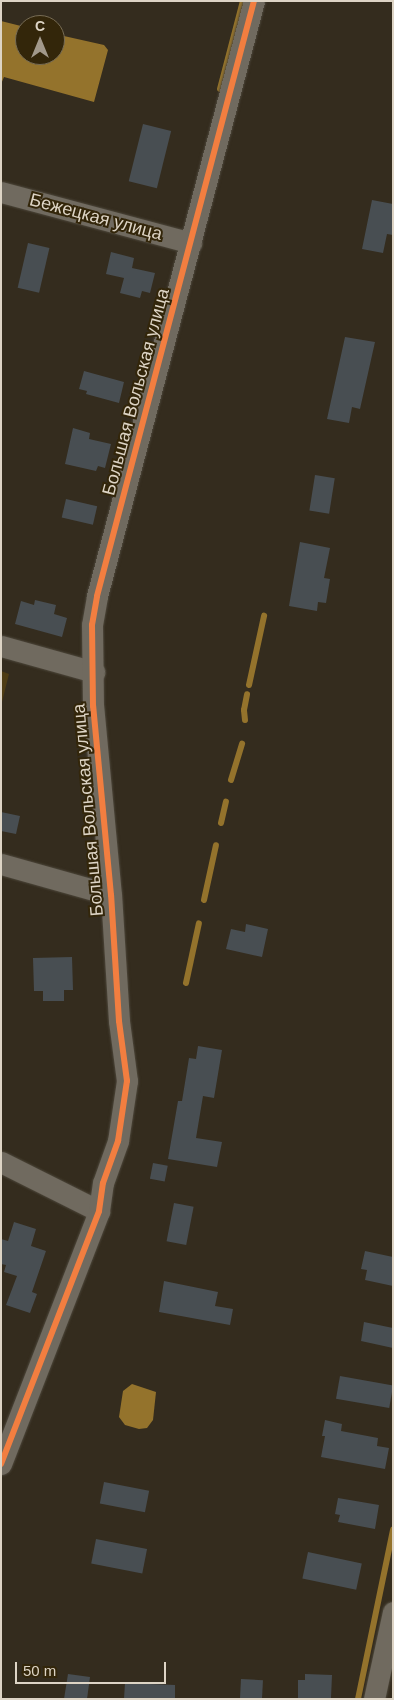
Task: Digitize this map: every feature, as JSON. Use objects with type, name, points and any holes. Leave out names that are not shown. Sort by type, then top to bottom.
[{"type":"street","name":"Большая Вольская улица","points":[[1,1464],[99,1211],[103,1183],[118,1141],[127,1081],[119,1021],[111,895],[93,706],[92,625],[97,596],[191,243],[226,101],[254,1]]},
{"type":"street","name":"Бежецкая улица","points":[[1,192],[191,243]]},
{"type":"street","points":[[1,646],[94,672]]},
{"type":"street","points":[[1,864],[111,895]]},
{"type":"street","points":[[1,1162],[99,1211]]},
{"type":"street","points":[[374,1699],[393,1612]]},
{"type":"shaded area","points":[[1,21],[15,24],[15,65],[65,65],[65,36],[104,45],[108,50],[94,102],[4,77],[1,84]]},
{"type":"shaded area","points":[[1,671],[9,674],[1,706]]},
{"type":"shaded area","points":[[132,1384],[156,1392],[153,1420],[147,1428],[139,1429],[125,1425],[119,1417],[123,1391]]},
{"type":"building","points":[[143,124],[171,131],[157,188],[129,181]]},
{"type":"building","points":[[372,200],[393,204],[393,235],[387,234],[383,253],[362,249]]},
{"type":"building","points":[[28,243],[49,248],[39,293],[18,288]]},
{"type":"building","points":[[111,252],[134,258],[132,268],[155,273],[150,293],[142,291],[140,298],[120,293],[124,278],[106,274]]},
{"type":"building","points":[[345,337],[375,342],[360,409],[352,407],[349,423],[327,419]]},
{"type":"building","points":[[84,371],[124,382],[119,403],[86,394],[87,391],[79,389]]},
{"type":"building","points":[[73,428],[90,433],[89,439],[111,444],[105,468],[98,466],[96,471],[65,464]]},
{"type":"building","points":[[315,475],[335,478],[329,514],[309,511]]},
{"type":"building","points":[[66,499],[97,506],[93,525],[62,518]]},
{"type":"building","points":[[300,542],[330,548],[324,578],[330,579],[326,603],[318,602],[317,611],[289,606]]},
{"type":"building","points":[[35,600],[56,605],[54,614],[67,618],[62,637],[15,624],[21,601],[34,605]]},
{"type":"building","points":[[1,812],[20,816],[16,834],[1,831]]},
{"type":"building","points":[[246,924],[268,929],[262,957],[226,949],[231,929],[245,932]]},
{"type":"building","points":[[72,957],[73,990],[64,990],[64,1001],[43,1001],[43,991],[34,991],[33,958]]},
{"type":"building","points":[[198,1046],[222,1050],[214,1098],[203,1096],[196,1138],[222,1142],[217,1167],[168,1159],[178,1101],[182,1101],[189,1058],[196,1059]]},
{"type":"building","points":[[153,1163],[168,1166],[165,1182],[150,1179]]},
{"type":"building","points":[[174,1203],[194,1207],[186,1245],[167,1241]]},
{"type":"building","points":[[14,1222],[36,1229],[31,1246],[46,1251],[32,1292],[37,1294],[30,1313],[6,1305],[17,1276],[4,1272],[6,1265],[1,1264],[1,1239],[8,1241]]},
{"type":"building","points":[[365,1251],[393,1257],[393,1286],[365,1280],[367,1270],[361,1269]]},
{"type":"building","points":[[164,1281],[218,1292],[215,1306],[233,1309],[230,1325],[159,1312]]},
{"type":"building","points":[[364,1322],[393,1328],[393,1348],[361,1341]]},
{"type":"building","points":[[340,1376],[393,1385],[389,1408],[336,1399]]},
{"type":"building","points":[[325,1420],[342,1424],[341,1431],[378,1438],[377,1446],[389,1448],[385,1469],[321,1457],[325,1436],[322,1436]]},
{"type":"building","points":[[104,1482],[149,1491],[145,1512],[100,1504]]},
{"type":"building","points":[[338,1498],[379,1505],[375,1529],[338,1522],[340,1515],[335,1514]]},
{"type":"building","points":[[96,1539],[147,1549],[142,1573],[91,1564]]},
{"type":"building","points":[[308,1552],[362,1563],[356,1590],[302,1578]]},
{"type":"building","points":[[68,1674],[90,1677],[87,1699],[64,1699]]},
{"type":"building","points":[[305,1674],[332,1675],[331,1698],[298,1699],[298,1680],[305,1680]]},
{"type":"building","points":[[241,1679],[263,1680],[262,1699],[240,1699]]},
{"type":"building","points":[[125,1683],[175,1685],[175,1699],[124,1699]]},
{"type":"waterway","points":[[220,89],[243,1]]},
{"type":"waterway","points":[[249,685],[264,616]]},
{"type":"waterway","points":[[245,720],[244,710],[247,694]]},
{"type":"waterway","points":[[231,780],[242,744]]},
{"type":"waterway","points":[[221,823],[226,802]]},
{"type":"waterway","points":[[204,900],[216,845]]},
{"type":"waterway","points":[[186,983],[199,923]]},
{"type":"waterway","points":[[358,1699],[393,1530]]},
{"type":"cycle path","points":[[1,1464],[99,1211],[103,1183],[118,1141],[127,1081],[119,1021],[111,895],[93,706],[92,625],[97,596],[254,1]]}]
